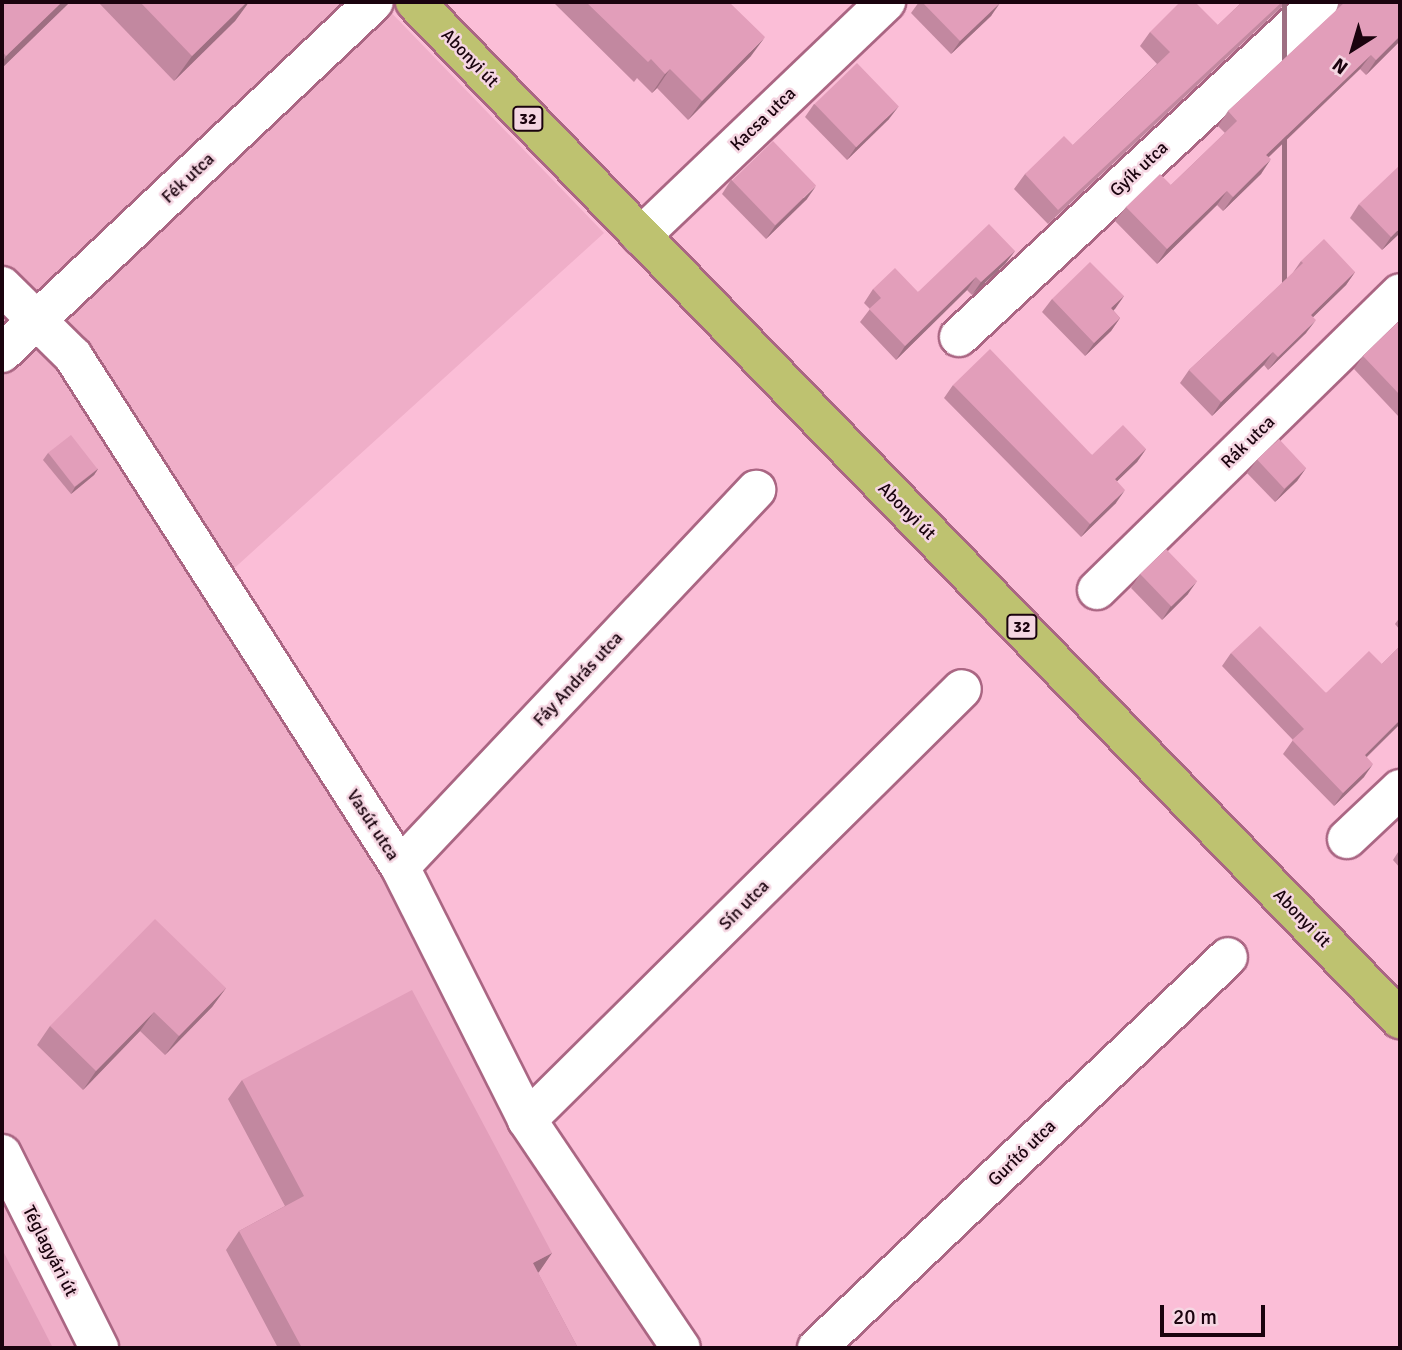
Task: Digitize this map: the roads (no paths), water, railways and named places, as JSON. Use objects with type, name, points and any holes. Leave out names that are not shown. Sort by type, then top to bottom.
[{"type":"main road","name":"Abonyi út","points":[[415,2],[1400,1019]]},
{"type":"street","name":"Fék utca","points":[[2,353],[374,2]]},
{"type":"street","name":"Kacsa utca","points":[[641,236],[886,2]]},
{"type":"street","name":"Gyík utca","points":[[960,337],[1319,2]]},
{"type":"street","name":"Vasút utca","points":[[2,286],[73,356],[400,867],[527,1120],[681,1348]]},
{"type":"street","name":"Rák utca","points":[[1097,590],[1400,293]]},
{"type":"street","name":"Fáy András utca","points":[[400,867],[756,490]]},
{"type":"street","name":"Sín utca","points":[[527,1120],[962,689]]},
{"type":"street","points":[[1347,839],[1400,789]]},
{"type":"street","name":"Gurító utca","points":[[817,1348],[1228,957]]},
{"type":"street","name":"Téglagyári út","points":[[2,1154],[99,1348]]}]
